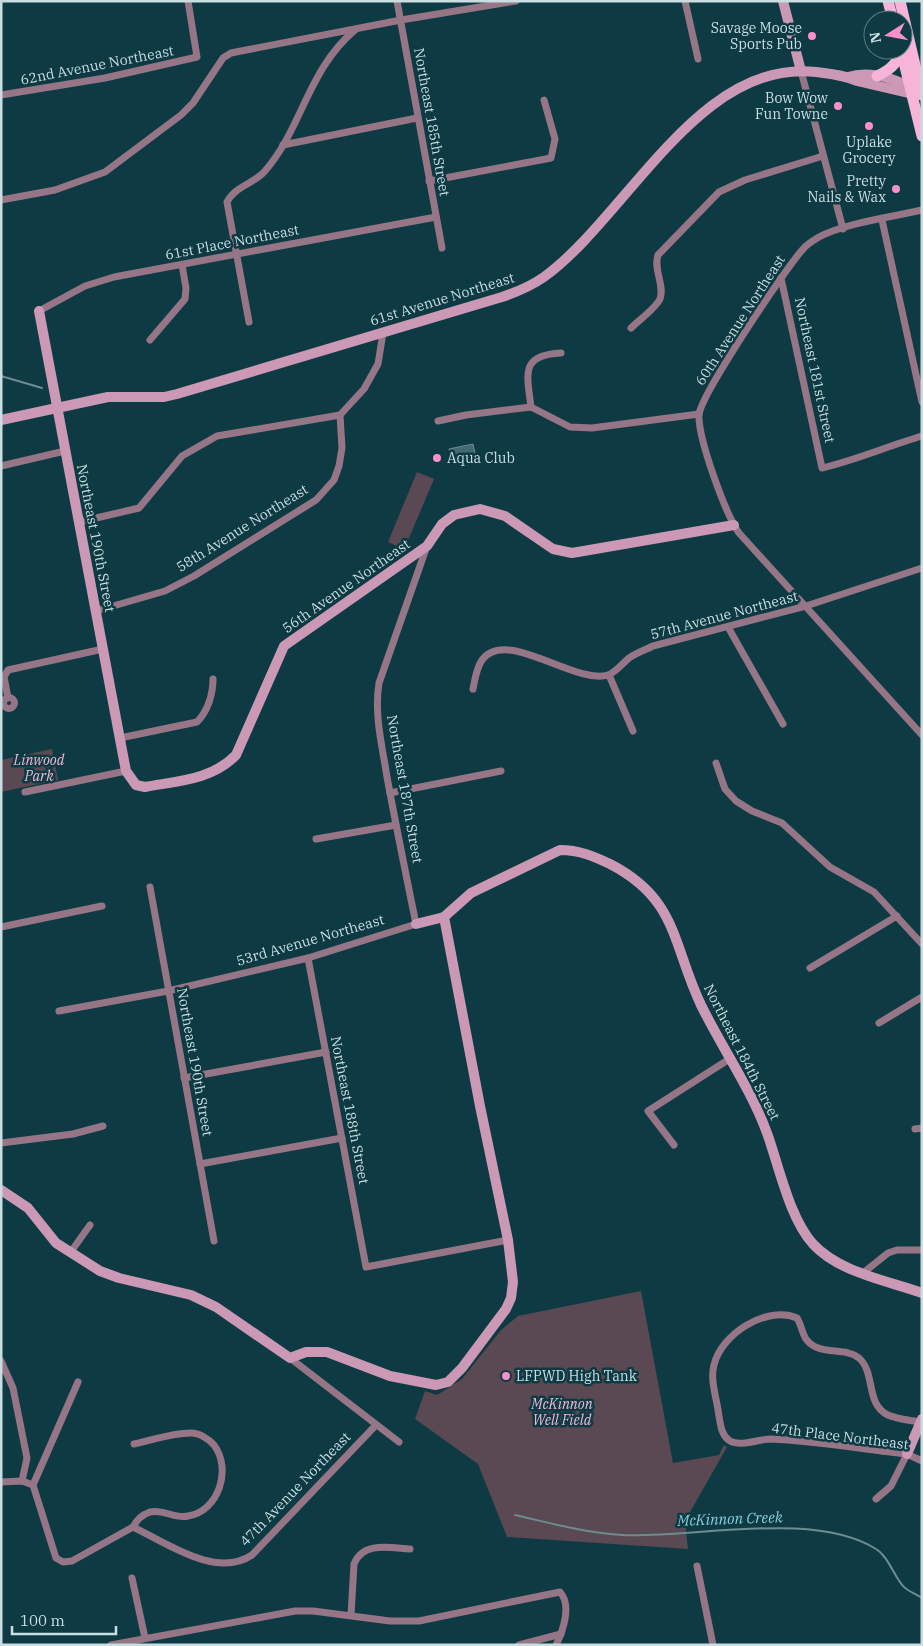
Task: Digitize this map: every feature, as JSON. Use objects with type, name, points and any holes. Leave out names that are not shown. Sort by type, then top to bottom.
[{"type":"main road","points":[[900,1],[918,93],[922,136]]},
{"type":"main road","points":[[877,76],[892,67],[896,60]]},
{"type":"main road","points":[[904,60],[918,93]]},
{"type":"street","name":"62nd Avenue Northeast","points":[[1,95],[105,78],[197,57],[188,1]]},
{"type":"street","name":"Northeast 185th Street","points":[[398,1],[417,118],[442,248]]},
{"type":"street","points":[[1,200],[55,190],[105,172],[181,115],[193,103],[223,58],[231,53],[401,20],[516,1]]},
{"type":"street","points":[[685,1],[698,59]]},
{"type":"street","points":[[783,1],[843,228]]},
{"type":"street","points":[[249,322],[227,202],[235,190],[264,172],[283,145],[308,92],[330,55],[343,40],[358,28]]},
{"type":"street","name":"61st Avenue Northeast","points":[[1,420],[108,397],[164,397],[177,394],[502,297],[531,286],[562,262],[702,112],[756,79],[779,72],[802,71],[848,77],[857,82],[918,93]]},
{"type":"street","name":"61st Avenue Northeast","points":[[848,77],[859,74],[877,76],[918,93]]},
{"type":"street","points":[[429,180],[551,158],[555,139],[544,100]]},
{"type":"street","points":[[283,145],[417,118]]},
{"type":"street","points":[[631,328],[659,300],[661,293],[656,262],[658,255],[719,192],[745,180],[823,156]]},
{"type":"street","name":"60th Avenue Northeast","points":[[699,414],[707,392],[781,278],[805,247],[820,236],[843,228],[922,210]]},
{"type":"street","name":"61st Place Northeast","points":[[39,310],[75,290],[97,281],[436,217]]},
{"type":"street","points":[[882,220],[922,402]]},
{"type":"street","points":[[150,340],[185,299],[182,265]]},
{"type":"street","name":"Northeast 181st Street","points":[[781,278],[822,468],[850,462],[880,449],[922,436]]},
{"type":"street","name":"Northeast 190th Street","points":[[39,310],[126,771]]},
{"type":"street","points":[[79,522],[140,508],[182,456],[201,443],[217,436],[340,415],[364,389],[378,364],[383,333]]},
{"type":"street","points":[[531,407],[527,374],[531,365],[543,354],[561,353]]},
{"type":"street","points":[[438,421],[466,414],[531,407],[570,427],[592,428],[699,414],[704,446],[734,526],[922,735]]},
{"type":"street","name":"58th Avenue Northeast","points":[[96,611],[165,591],[194,576],[316,500],[334,480],[339,466],[342,448],[340,415]]},
{"type":"street","points":[[1,466],[65,451]]},
{"type":"street","points":[[427,546],[442,524],[454,515],[480,509],[505,516],[545,545],[572,553],[734,526]]},
{"type":"street","name":"56th Avenue Northeast","points":[[126,771],[136,785],[145,787],[202,776],[227,764],[236,755],[284,646],[427,546]]},
{"type":"street","name":"Northeast 187th Street","points":[[416,924],[390,793],[376,700],[380,683],[427,546]]},
{"type":"street","name":"57th Avenue Northeast","points":[[609,675],[631,657],[653,646],[806,606],[922,568]]},
{"type":"street","points":[[728,627],[784,724]]},
{"type":"street","points":[[8,698],[4,677],[8,670],[103,649]]},
{"type":"street","points":[[473,689],[477,670],[483,658],[498,651],[514,649],[583,675],[609,675],[633,731]]},
{"type":"street","points":[[120,738],[197,722],[203,716],[213,690],[213,679]]},
{"type":"street","points":[[716,763],[725,789],[736,801],[752,812],[782,823],[830,867],[874,892],[922,944]]},
{"type":"street","points":[[25,792],[126,771]]},
{"type":"street","points":[[390,793],[502,771]]},
{"type":"street","points":[[316,838],[396,825]]},
{"type":"street","name":"Northeast 184th Street","points":[[552,852],[572,850],[590,854],[635,879],[652,894],[670,922],[702,1006],[759,1114],[794,1209],[804,1232],[812,1243],[825,1255],[863,1273],[922,1294]]},
{"type":"street","name":"53rd Avenue Northeast","points":[[59,1011],[168,991],[308,958],[444,917],[471,893],[552,852]]},
{"type":"street","name":"Northeast 190th Street","points":[[150,887],[214,1241]]},
{"type":"street","points":[[1,927],[102,906]]},
{"type":"street","points":[[810,968],[897,916]]},
{"type":"street","points":[[290,1358],[306,1352],[327,1352],[390,1376],[436,1386],[448,1382],[474,1354],[506,1309],[511,1298],[513,1282],[508,1240],[444,917]]},
{"type":"street","name":"Northeast 188th Street","points":[[308,958],[366,1268],[508,1240]]},
{"type":"street","points":[[879,1023],[922,997]]},
{"type":"street","points":[[184,1078],[326,1052]]},
{"type":"street","points":[[674,1145],[648,1112],[731,1058]]},
{"type":"street","points":[[1,1143],[73,1134],[103,1126]]},
{"type":"street","points":[[200,1164],[342,1138]]},
{"type":"street","points":[[1,1190],[28,1208],[56,1243],[70,1253],[100,1270],[119,1278],[191,1296],[216,1307],[290,1358],[399,1442]]},
{"type":"street","points":[[70,1253],[90,1225]]},
{"type":"street","points":[[863,1273],[888,1253],[897,1250],[922,1250]]},
{"type":"street","name":"47th Place Northeast","points":[[920,1421],[888,1415],[872,1396],[865,1367],[860,1359],[850,1353],[820,1349],[812,1345],[806,1338],[797,1318],[786,1313],[756,1320],[741,1327],[718,1355],[714,1364],[713,1373],[720,1424],[724,1434],[730,1441],[739,1443],[770,1439],[907,1454],[922,1461]]},
{"type":"street","points":[[1,1362],[13,1388],[27,1458],[22,1481]]},
{"type":"street","points":[[78,1382],[33,1485],[56,1558],[63,1562],[72,1561],[133,1526],[139,1518],[151,1512],[178,1517],[189,1516],[200,1511],[210,1503],[219,1491],[223,1475],[221,1460],[214,1445],[204,1437],[192,1432],[134,1444]]},
{"type":"street","points":[[876,1499],[891,1486],[907,1454],[920,1421]]},
{"type":"street","name":"47th Avenue Northeast","points":[[133,1526],[203,1561],[217,1564],[243,1561],[259,1548],[376,1425]]},
{"type":"street","points":[[1,1482],[22,1481],[33,1485]]},
{"type":"street","points":[[351,1615],[356,1558],[361,1553],[377,1547],[410,1549]]},
{"type":"street","points":[[697,1566],[713,1645]]},
{"type":"street","points":[[132,1578],[145,1638]]},
{"type":"street","points":[[112,1645],[295,1611],[313,1610],[390,1621],[419,1621],[560,1592],[564,1596],[566,1604],[561,1634],[556,1645]]},
{"type":"street","points":[[519,1645],[561,1634]]},
{"type":"green space","points":[[417,472],[434,479],[406,545],[401,548],[388,542]]},
{"type":"green space","name":"Linwood Park","points":[[52,749],[58,780],[1,792],[1,760]]},
{"type":"green space","name":"McKinnon Well Field","points":[[641,1291],[673,1463],[719,1455],[724,1445],[727,1447],[685,1521],[688,1549],[507,1537],[478,1464],[415,1419],[425,1391],[437,1395],[462,1379],[501,1330],[518,1316]]},
{"type":"water","points":[[473,444],[476,458],[452,462],[449,449]]},
{"type":"waterway","points":[[1,376],[42,388]]},
{"type":"waterway","name":"McKinnon Creek","points":[[515,1515],[582,1530],[623,1535],[788,1528],[820,1531],[850,1537],[880,1552],[903,1586],[922,1598]]},
{"type":"place","name":"Savage Moose Sports Pub","points":[[812,36]]},
{"type":"place","name":"Bow Wow Fun Towne","points":[[838,106]]},
{"type":"place","name":"Uplake Grocery","points":[[869,126]]},
{"type":"place","name":"Pretty Nails & Wax","points":[[896,189]]},
{"type":"place","name":"Aqua Club","points":[[437,458]]},
{"type":"place","name":"LFPWD High Tank","points":[[506,1376]]}]
